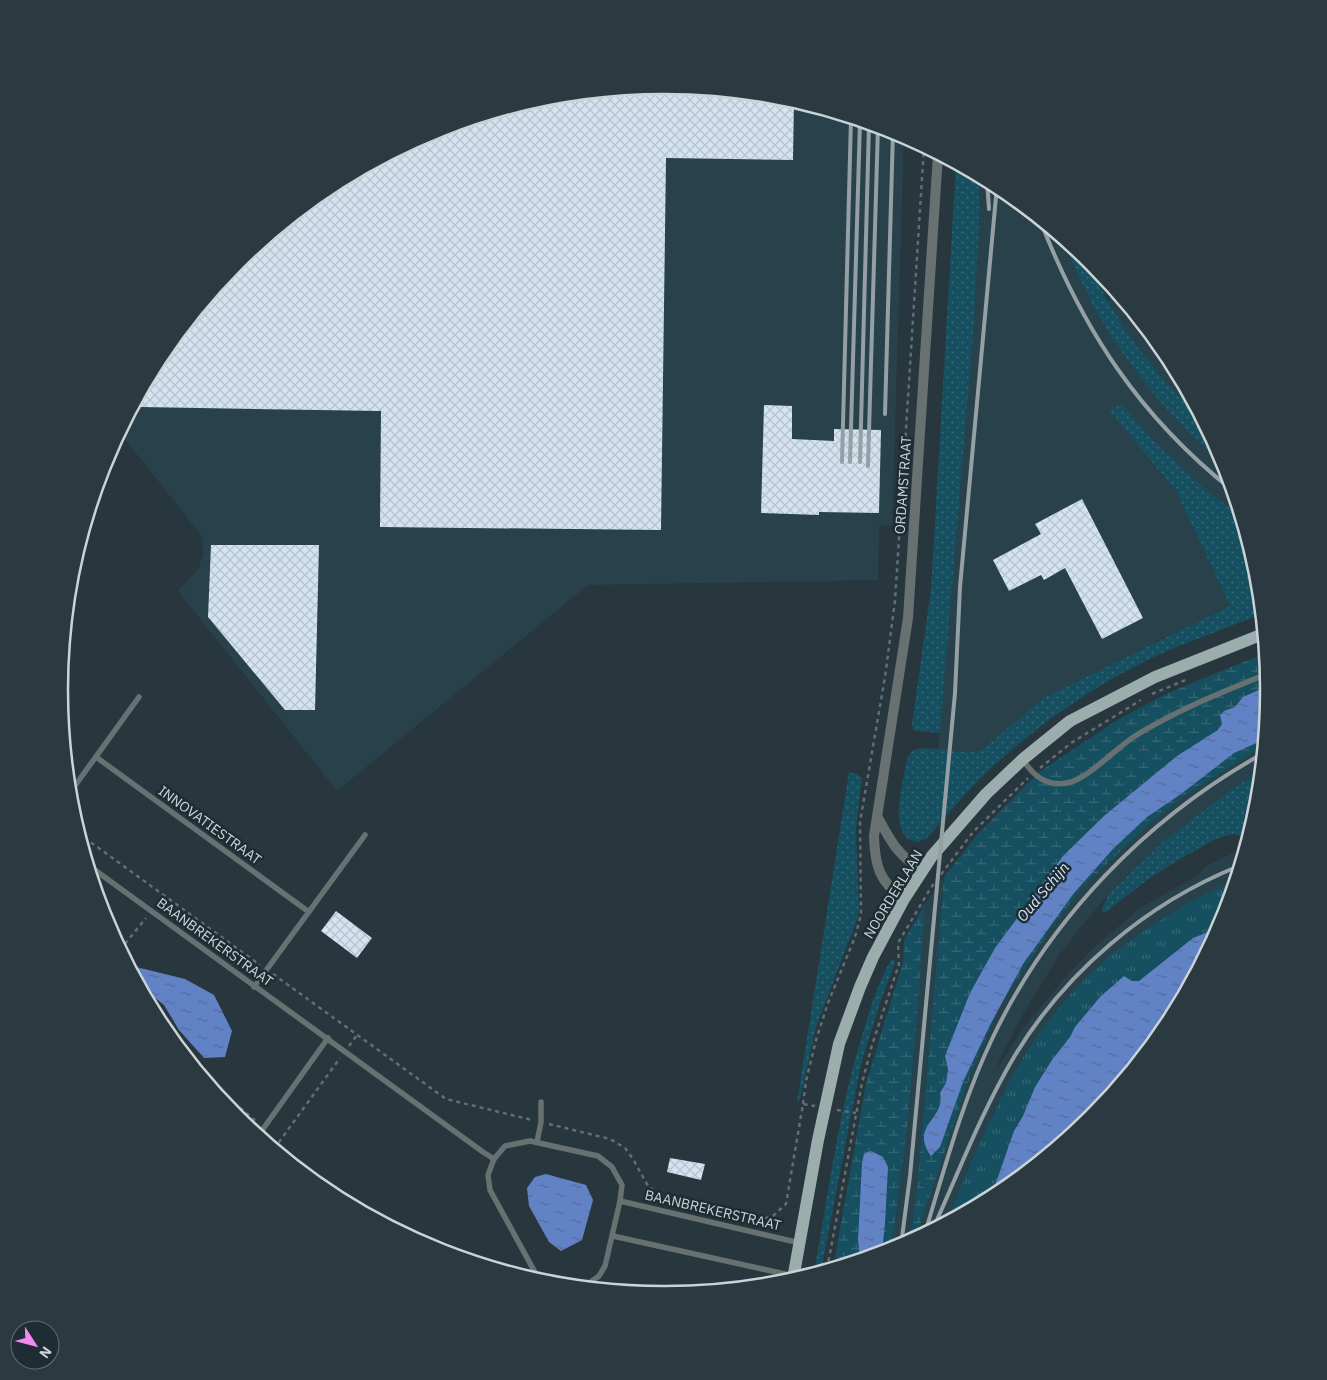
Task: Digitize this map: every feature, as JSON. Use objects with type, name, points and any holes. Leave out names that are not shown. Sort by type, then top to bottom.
[{"type":"main road","name":"NOORDERLAAN","points":[[795,1271],[824,1108],[839,1044],[873,957],[922,871],[964,816],[1022,760],[1070,721],[1155,677],[1257,637]]},
{"type":"street","name":"ORDAMSTRAAT","points":[[904,900],[884,881],[875,851],[874,836],[903,662],[908,618],[938,161]]},
{"type":"street","points":[[877,816],[889,840],[898,851],[922,871]]},
{"type":"lane","points":[[1022,760],[1033,774],[1051,783],[1066,783],[1080,778],[1135,736],[1196,703],[1259,677]]},
{"type":"lane","points":[[76,785],[139,697]]},
{"type":"lane","name":"INNOVATIESTRAAT","points":[[96,758],[309,912]]},
{"type":"lane","points":[[254,987],[365,835]]},
{"type":"lane","name":"BAANBREKERSTRAAT","points":[[96,872],[494,1159]]},
{"type":"lane","points":[[262,1130],[328,1038]]},
{"type":"lane","points":[[536,1142],[541,1122],[541,1102]]},
{"type":"lane","points":[[535,1272],[490,1190],[488,1175],[494,1159],[505,1146],[530,1141],[598,1156],[612,1166],[622,1185],[613,1236],[605,1266],[591,1282]]},
{"type":"lane","name":"BAANBREKERSTRAAT","points":[[620,1201],[800,1243]]},
{"type":"lane","points":[[613,1236],[781,1275]]},
{"type":"path","points":[[87,839],[446,1099],[610,1139],[625,1148],[633,1158],[648,1186],[659,1195],[762,1219],[773,1216],[786,1204],[806,1081],[816,1040],[861,916],[860,822],[885,677],[895,601],[924,153]]},
{"type":"path","points":[[827,1263],[856,1113],[872,1045],[899,964],[898,943],[930,889],[968,839],[990,814],[1033,774],[1071,743],[1138,701],[1192,677]]},
{"type":"path","points":[[125,944],[152,911]]},
{"type":"path","points":[[278,1144],[357,1035]]},
{"type":"path","points":[[233,1101],[264,1127]]},
{"type":"path","points":[[803,1104],[856,1113]]},
{"type":"shaded area","points":[[664,94],[702,95],[780,105],[818,114],[904,144],[892,526],[879,525],[878,580],[588,585],[337,791],[178,591],[198,569],[204,553],[201,535],[124,438],[129,426],[147,392],[191,327],[215,297],[242,269],[301,217],[332,194],[400,155],[435,139],[472,126],[509,114],[547,105],[625,95]]},
{"type":"shaded area","points":[[979,184],[1026,217],[1070,255],[1105,325],[1145,381],[1168,409],[1209,450],[1228,498],[1249,582],[1230,606],[1043,698],[982,750],[961,753],[933,814],[974,324],[980,205]]},
{"type":"shaded area","points":[[1099,283],[1109,293],[1104,295]]},
{"type":"shaded area","points":[[1111,296],[1136,327],[1159,359],[1186,403],[1136,345],[1108,301]]},
{"type":"shaded area","points":[[1256,751],[1253,776],[1233,788],[1164,841],[1109,894],[1079,929],[1058,957],[1023,1014],[995,1072],[1021,1031],[1070,972],[1091,950],[1139,909],[1199,874],[1208,865],[1237,851],[1227,885],[1167,916],[1105,960],[1048,1023],[1025,1055],[993,1113],[951,1212],[919,1229],[972,1071],[1000,1006],[1051,929],[1084,886],[1145,828],[1182,798]]},
{"type":"shaded area","points":[[944,877],[917,1189],[910,1233],[892,1241],[899,1198],[915,1035],[925,904]]},
{"type":"green space","points":[[956,171],[979,184],[980,205],[974,324],[940,733],[916,731],[913,729],[912,724],[931,589]]},
{"type":"green space","points":[[1069,254],[1099,283],[1104,295],[1136,345],[1186,403],[1209,451],[1190,434],[1144,382],[1117,345],[1087,294]]},
{"type":"green space","points":[[1122,404],[1150,437],[1205,489],[1231,509],[1248,574],[1254,617],[1184,644],[1135,666],[1067,707],[1025,739],[986,773],[927,838],[918,842],[909,839],[902,832],[899,803],[906,764],[912,751],[927,748],[965,752],[982,750],[1043,698],[1230,606],[1176,491],[1109,410]]},
{"type":"green space","points":[[1258,656],[1260,690],[1256,751],[1182,798],[1145,828],[1084,886],[1051,929],[1000,1006],[972,1071],[919,1229],[910,1233],[917,1189],[944,877],[975,837],[1039,772],[1119,719],[1166,694]]},
{"type":"green space","points":[[849,772],[857,774],[862,778],[856,828],[859,910],[857,920],[816,1027],[800,1099],[797,1102]]},
{"type":"green space","points":[[1253,776],[1241,836],[1233,834],[1218,838],[1147,880],[1105,913],[1101,910],[1109,894],[1164,841],[1233,788]]},
{"type":"green space","points":[[1227,884],[1198,954],[1180,988],[1159,1021],[1112,1083],[1056,1138],[1026,1163],[995,1186],[951,1212],[982,1137],[1002,1096],[1024,1056],[1051,1018],[1083,981],[1114,953],[1154,924],[1206,893]]},
{"type":"green space","points":[[925,904],[908,1121],[892,1241],[834,1261],[866,1083],[903,961],[904,940]]},
{"type":"green space","points":[[892,959],[895,961],[861,1064],[822,1265],[815,1267],[835,1149],[848,1087],[873,1000]]},
{"type":"water","name":"Oud Schijn","points":[[1260,690],[1257,743],[1234,753],[1181,794],[1147,817],[1113,849],[1074,893],[1023,964],[990,1025],[963,1082],[940,1147],[931,1156],[925,1146],[924,1137],[938,1110],[940,1093],[946,1083],[948,1069],[945,1056],[970,993],[995,948],[1063,856],[1104,816],[1177,756],[1218,730],[1222,724],[1220,715],[1224,711],[1235,707],[1243,697]]},
{"type":"water","points":[[1208,932],[1180,988],[1136,1053],[1112,1083],[1085,1111],[1026,1163],[995,1186],[1014,1131],[1023,1116],[1035,1087],[1075,1027],[1100,997],[1124,976],[1132,981],[1139,981],[1193,938]]},
{"type":"water","points":[[136,967],[185,979],[214,995],[232,1031],[225,1057],[204,1058],[179,1030],[164,1005],[151,995]]},
{"type":"water","points":[[871,1151],[883,1157],[888,1167],[883,1244],[859,1252],[858,1240],[864,1154]]},
{"type":"water","points":[[546,1174],[586,1185],[593,1200],[582,1240],[561,1251],[549,1242],[529,1206],[527,1188],[535,1177]]},
{"type":"building","points":[[625,95],[702,95],[741,99],[794,108],[793,160],[666,158],[661,530],[380,527],[381,411],[140,406],[147,392],[191,327],[215,297],[242,269],[301,217],[332,194],[400,155],[435,139],[509,114],[547,105],[586,99]]},
{"type":"building","points":[[764,405],[792,406],[792,439],[834,441],[834,429],[881,430],[879,513],[819,512],[819,515],[761,513]]},
{"type":"building","points":[[1082,499],[1143,618],[1102,639],[1065,568],[1044,580],[1041,575],[1009,591],[993,560],[1041,534],[1035,524]]},
{"type":"building","points":[[211,545],[319,545],[315,710],[285,710],[208,617]]},
{"type":"building","points":[[336,911],[372,938],[357,958],[321,931]]},
{"type":"building","points":[[670,1158],[705,1164],[701,1180],[667,1172]]},
{"type":"railway","points":[[842,462],[851,125]]},
{"type":"railway","points":[[850,462],[860,128]]},
{"type":"railway","points":[[860,462],[869,131]]},
{"type":"railway","points":[[868,466],[878,134]]},
{"type":"railway","points":[[885,414],[893,139]]},
{"type":"railway","points":[[988,190],[989,209]]},
{"type":"railway","points":[[902,1236],[910,1176],[955,693],[960,587],[996,195]]},
{"type":"railway","points":[[1046,233],[1075,298],[1117,368],[1169,432],[1221,481]]},
{"type":"railway","points":[[928,1225],[955,1134],[982,1061],[1016,993],[1043,952],[1073,912],[1141,840],[1179,808],[1255,758]]},
{"type":"railway","points":[[937,1219],[981,1120],[1002,1078],[1035,1026],[1058,996],[1083,969],[1141,920],[1172,899],[1232,869]]}]
